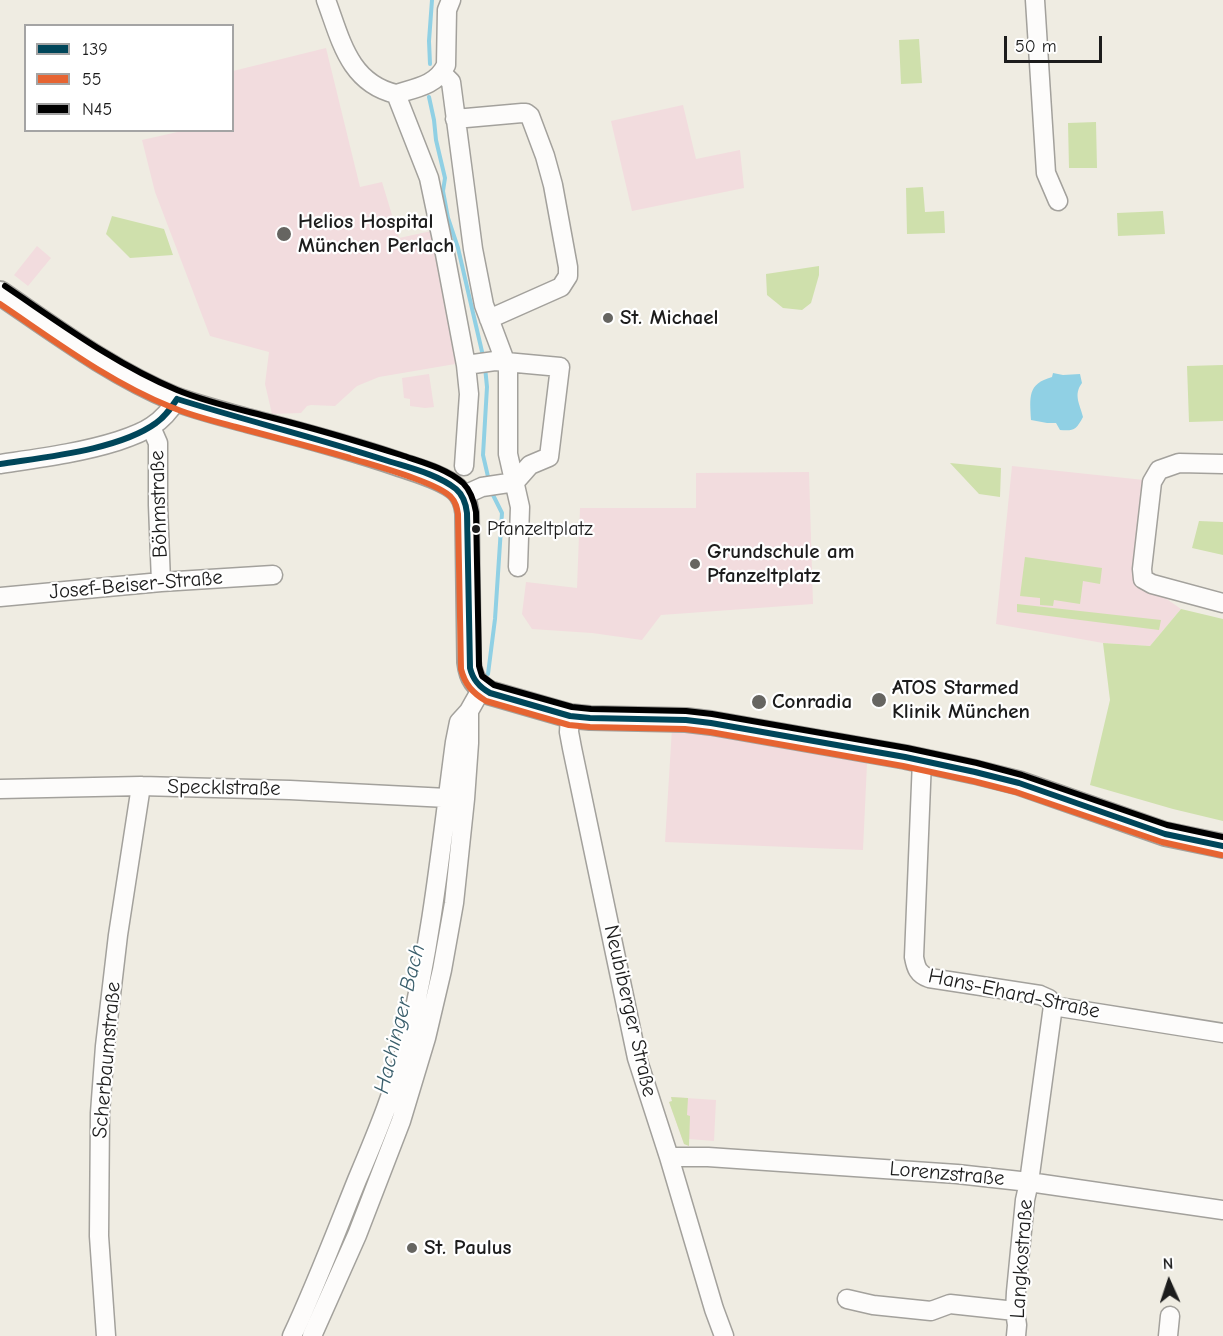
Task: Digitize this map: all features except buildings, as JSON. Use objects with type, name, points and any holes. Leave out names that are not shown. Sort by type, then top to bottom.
[{"type":"main road","points":[[0,293],[107,364],[148,387],[225,414],[387,460],[443,481],[457,489],[472,492],[466,505],[469,662],[472,678],[482,688],[502,697],[570,716],[711,723],[922,760],[1019,783],[1165,834],[1223,846]]},
{"type":"street","points":[[326,0],[343,46],[357,71],[372,85],[384,92],[396,94],[427,85],[442,73],[446,65],[447,10],[451,0]]},
{"type":"street","points":[[1035,0],[1046,173],[1058,201]]},
{"type":"street","points":[[442,73],[451,82],[473,249],[484,305],[500,361],[508,369],[508,482],[520,507],[518,567]]},
{"type":"street","points":[[396,94],[429,178],[471,364],[464,466]]},
{"type":"street","points":[[455,119],[522,113],[530,116],[553,185],[569,272],[561,287],[489,318]]},
{"type":"street","points":[[471,364],[500,361],[560,367],[549,457],[530,465],[508,482],[472,492]]},
{"type":"street","points":[[0,464],[102,446],[134,435],[152,427],[169,412],[177,399]]},
{"type":"street","name":"Böhmstraße","points":[[152,427],[158,443],[161,582]]},
{"type":"street","points":[[1223,464],[1179,463],[1159,470],[1152,482],[1142,568],[1143,579],[1152,584],[1223,603]]},
{"type":"street","name":"Josef-Beiser-Straße","points":[[0,597],[161,582],[273,575]]},
{"type":"street","points":[[392,1119],[400,1069],[423,968],[459,722],[469,711],[482,688]]},
{"type":"street","points":[[306,1328],[357,1235],[392,1119],[426,1038],[450,928],[465,799],[469,711]]},
{"type":"street","name":"Neubiberger Straße","points":[[570,716],[569,732],[572,748],[637,1058],[724,1336]]},
{"type":"street","name":"Hans-Ehard-Straße","points":[[922,760],[914,957],[916,969],[923,976],[1040,995],[1049,999],[1053,1005],[1220,1030]]},
{"type":"street","name":"Specklstraße","points":[[0,789],[141,786],[447,798]]},
{"type":"street","name":"Scherbaumstraße","points":[[106,1336],[99,1236],[100,1113],[118,935],[141,786]]},
{"type":"street","name":"Langkostraße","points":[[1016,1336],[1016,1292],[1024,1200],[1029,1182],[1053,1005]]},
{"type":"street","name":"Lorenzstraße","points":[[669,1157],[708,1157],[883,1168],[1029,1182],[1223,1210]]},
{"type":"street","points":[[847,1299],[873,1305],[931,1311],[950,1304],[1015,1311]]},
{"type":"street","points":[[1168,1336],[1170,1316]]},
{"type":"shaded area","name":"Helios Hospital München Perlach","points":[[326,48],[360,187],[382,182],[399,238],[436,230],[461,363],[379,377],[357,386],[335,406],[311,405],[301,413],[272,414],[265,384],[269,352],[210,336],[155,192],[142,140],[178,132],[234,132],[234,71]]},
{"type":"shaded area","points":[[683,105],[696,159],[740,150],[744,188],[632,211],[611,121]]},
{"type":"shaded area","points":[[37,246],[51,258],[28,286],[14,275]]},
{"type":"shaded area","points":[[429,374],[434,407],[410,406],[410,399],[404,398],[402,378]]},
{"type":"shaded area","points":[[1012,466],[1144,480],[1134,576],[1181,609],[1150,646],[1103,643],[996,624]]},
{"type":"shaded area","name":"Grundschule am Pfanzeltplatz","points":[[809,472],[813,604],[661,615],[642,640],[592,633],[532,629],[522,614],[526,582],[577,588],[580,508],[696,508],[696,473]]},
{"type":"shaded area","points":[[673,712],[868,742],[863,850],[665,842]]},
{"type":"shaded area","points":[[671,1097],[716,1100],[714,1141],[689,1139],[689,1146],[684,1144],[669,1102],[672,1101]]},
{"type":"green space","points":[[919,39],[922,83],[901,84],[899,40]]},
{"type":"green space","points":[[1096,122],[1097,168],[1069,168],[1068,123]]},
{"type":"green space","points":[[923,187],[925,212],[944,211],[945,233],[907,234],[906,188]]},
{"type":"green space","points":[[1163,211],[1165,234],[1118,236],[1117,213]]},
{"type":"green space","points":[[112,216],[164,229],[173,255],[130,258],[106,234]]},
{"type":"green space","points":[[819,266],[819,275],[811,303],[802,310],[783,308],[767,295],[766,274]]},
{"type":"green space","points":[[1223,365],[1223,421],[1189,422],[1187,366]]},
{"type":"green space","points":[[950,463],[1001,468],[1000,497],[979,494]]},
{"type":"green space","points":[[1199,521],[1223,522],[1223,555],[1192,548]]},
{"type":"green space","points":[[1025,557],[1102,568],[1100,584],[1083,581],[1080,604],[1054,600],[1053,606],[1040,605],[1040,598],[1020,596]]},
{"type":"green space","points":[[1017,604],[1161,620],[1159,630],[1017,612]]},
{"type":"green space","points":[[1181,609],[1223,619],[1223,821],[1090,785],[1110,700],[1103,643],[1150,646]]},
{"type":"green space","points":[[671,1097],[688,1098],[689,1146],[684,1144],[669,1102],[672,1101]]},
{"type":"water","points":[[1053,373],[1080,374],[1082,383],[1078,396],[1083,417],[1072,430],[1060,430],[1056,423],[1031,420],[1032,392],[1038,383],[1052,377]]},
{"type":"waterway","name":"Hachinger Bach","points":[[430,64],[432,0]]},
{"type":"waterway","name":"Hachinger Bach","points":[[429,97],[445,178],[443,191],[448,218],[458,248],[483,356]]},
{"type":"waterway","name":"Hachinger Bach","points":[[485,367],[487,387],[483,455],[489,481]]},
{"type":"waterway","name":"Hachinger Bach","points":[[488,674],[495,619],[502,513],[491,491]]},
{"type":"waterway","name":"Hachinger Bach","points":[[431,980],[444,893]]},
{"type":"waterway","name":"Hachinger Bach","points":[[321,1294],[387,1131]]},
{"type":"waterway","name":"Hachinger Bach","points":[[310,1319],[316,1304]]},
{"type":"transit line","name":"N45","points":[[5,286],[110,355],[177,390],[211,402],[401,455],[441,469],[463,483],[472,496],[476,512],[479,666],[482,676],[494,685],[572,707],[712,714],[907,748],[1022,775],[1167,825],[1223,837]]},
{"type":"transit line","name":"55","points":[[0,304],[104,373],[171,407],[388,469],[444,491],[455,503],[458,514],[461,669],[470,688],[486,701],[569,725],[710,732],[903,766],[1016,792],[1162,842],[1221,855]]},
{"type":"transit line","name":"139","points":[[177,399],[414,469],[432,475],[456,489],[464,500],[467,513],[470,668],[477,683],[490,693],[570,716],[711,723],[905,757],[1019,783],[1165,834],[1223,846]]},
{"type":"transit line","name":"139","points":[[0,464],[81,451],[122,440],[159,421],[177,399]]},
{"type":"place","name":"Helios Hospital München Perlach","points":[[284,234]]},
{"type":"place","name":"St. Michael","points":[[608,318]]},
{"type":"place","name":"Pfanzeltplatz","points":[[476,529]]},
{"type":"place","name":"Grundschule am Pfanzeltplatz","points":[[695,564]]},
{"type":"place","name":"ATOS Starmed Klinik München","points":[[879,700]]},
{"type":"place","name":"Conradia","points":[[759,702]]},
{"type":"place","name":"St. Paulus","points":[[412,1248]]}]
